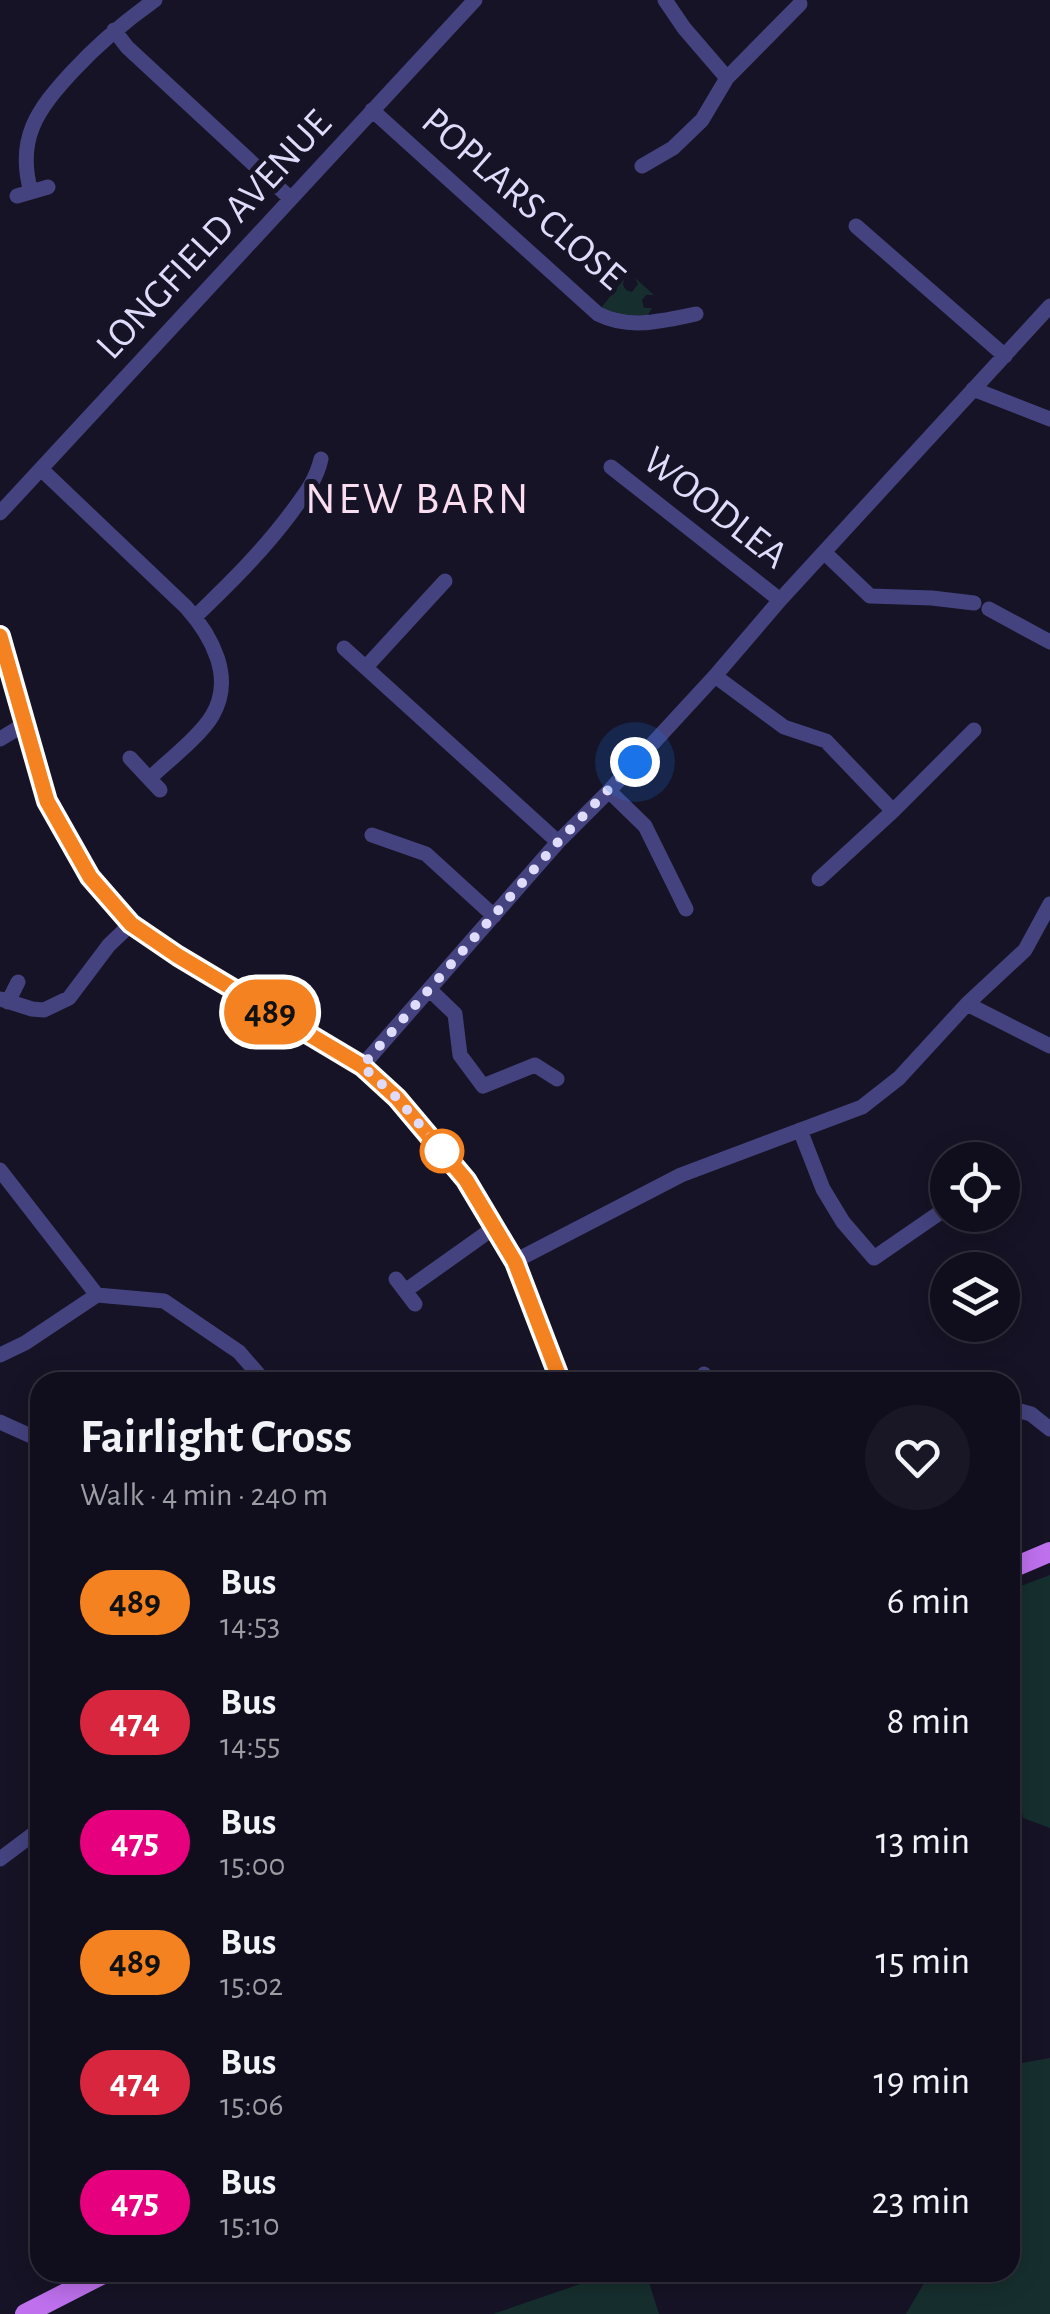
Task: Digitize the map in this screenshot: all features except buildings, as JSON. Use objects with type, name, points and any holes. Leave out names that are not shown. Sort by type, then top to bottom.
[{"type":"main road","points":[[1020,1565],[1050,1552]]},
{"type":"main road","points":[[25,2314],[88,2282]]},
{"type":"street","points":[[48,187],[24,194],[26,152],[35,118],[47,99],[114,30],[155,0]]},
{"type":"street","name":"LONGFIELD AVENUE","points":[[0,512],[475,0]]},
{"type":"street","points":[[665,0],[726,78]]},
{"type":"street","points":[[642,166],[673,148],[702,120],[726,78],[800,4]]},
{"type":"street","points":[[114,30],[291,199]]},
{"type":"street","name":"POPLARS CLOSE","points":[[372,110],[598,314],[632,324],[696,314]]},
{"type":"street","points":[[856,226],[1004,356]]},
{"type":"street","points":[[362,1066],[558,842],[715,676],[1050,306]]},
{"type":"street","points":[[973,389],[1050,419]]},
{"type":"street","points":[[195,617],[268,544],[315,480],[322,460]]},
{"type":"street","name":"WOODLEA","points":[[611,468],[780,600]]},
{"type":"street","points":[[40,469],[195,617],[220,665],[222,681],[210,720],[155,784],[130,758]]},
{"type":"street","points":[[825,553],[870,596],[932,598],[982,606],[1050,642]]},
{"type":"street","points":[[366,667],[445,582]]},
{"type":"street","points":[[0,636],[47,801],[90,877],[131,924],[362,1066],[397,1098],[466,1180],[495,1227],[515,1262],[556,1372]]},
{"type":"street","points":[[344,648],[558,842]]},
{"type":"street","points":[[715,676],[784,727],[826,741],[894,811]]},
{"type":"street","points":[[0,739],[26,724]]},
{"type":"street","points":[[819,879],[974,730]]},
{"type":"street","points":[[609,791],[645,826],[686,908]]},
{"type":"street","points":[[372,834],[426,854],[494,916]]},
{"type":"street","points":[[515,1262],[681,1174],[862,1107],[899,1078],[967,1004],[1025,950],[1050,904]]},
{"type":"street","points":[[18,982],[4,1001],[44,1010],[69,998],[109,945],[131,924]]},
{"type":"street","points":[[430,990],[456,1014],[460,1055],[483,1086],[535,1065],[557,1079]]},
{"type":"street","points":[[967,1004],[1050,1046]]},
{"type":"street","points":[[800,1130],[823,1189],[843,1222],[874,1258],[930,1219]]},
{"type":"street","points":[[0,1170],[97,1295]]},
{"type":"street","points":[[405,1291],[495,1227]]},
{"type":"street","points":[[0,1356],[97,1295],[164,1302],[239,1352],[256,1372]]},
{"type":"street","points":[[1020,1411],[1050,1429]]},
{"type":"street","points":[[0,1422],[30,1436]]},
{"type":"street","points":[[0,1859],[30,1836]]},
{"type":"green space","points":[[635,278],[654,295],[646,295],[642,300],[644,308],[652,308],[648,315],[622,317],[601,308],[624,279],[626,290],[632,292],[638,284]]},
{"type":"green space","points":[[1050,1575],[1050,1828],[1023,1818],[1020,1802],[1020,1586]]},
{"type":"green space","points":[[1050,2058],[1050,2314],[906,2314],[925,2282],[1020,2282],[1020,2063]]},
{"type":"green space","points":[[586,2282],[649,2282],[659,2314],[493,2314]]},
{"type":"bus line","name":"489","points":[[0,636],[47,801],[90,877],[131,924],[362,1066],[397,1098],[466,1180],[515,1262],[557,1372]]},
{"type":"district","name":"NEW BARN","points":[[418,499]]},
{"type":"route","points":[[442,1151],[397,1098],[362,1066],[558,842],[635,762]]}]
